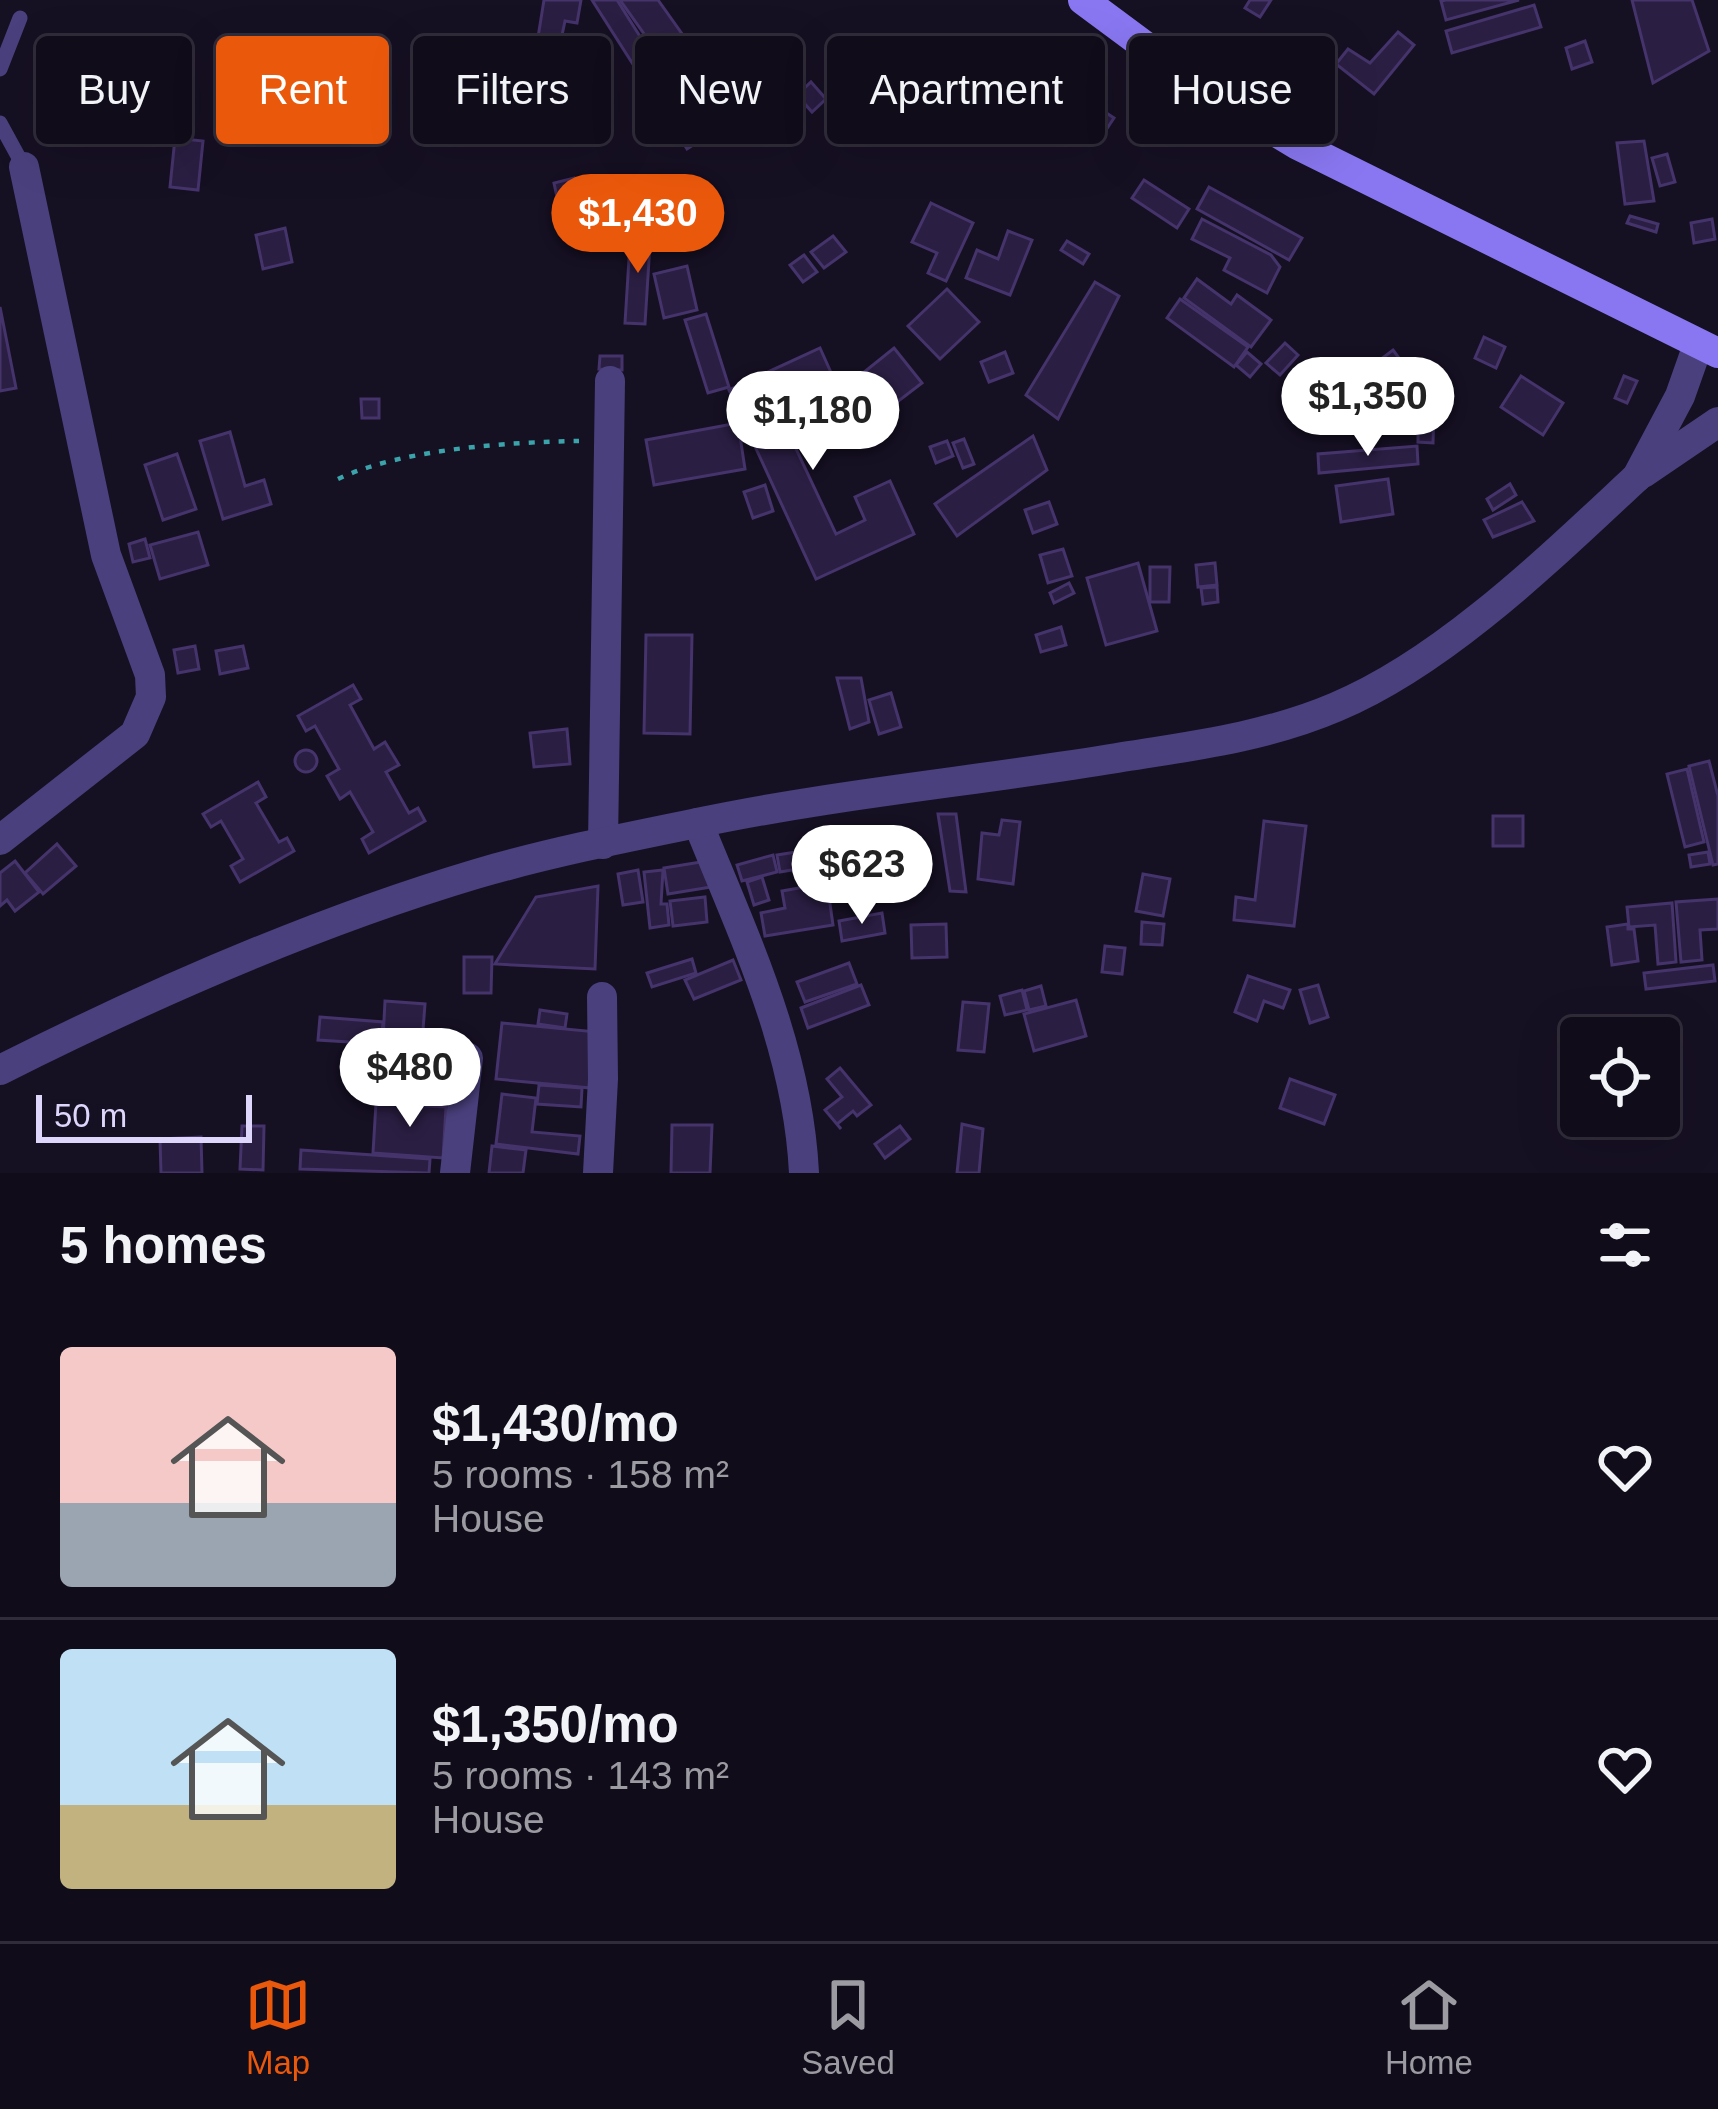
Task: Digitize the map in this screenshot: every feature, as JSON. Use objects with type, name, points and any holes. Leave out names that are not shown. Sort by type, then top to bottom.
[{"type":"main road","points":[[1083,0],[1198,86],[1298,145],[1708,349]]},
{"type":"street","points":[[0,840],[135,734],[151,698],[150,676],[106,555],[24,167]]},
{"type":"street","points":[[1637,477],[1708,349]]},
{"type":"street","points":[[603,844],[610,380]]},
{"type":"street","points":[[0,1070],[280,943],[478,874],[698,823],[1219,742],[1340,706],[1478,619],[1637,477],[1718,422]]},
{"type":"street","points":[[698,823],[778,1021],[804,1173]]},
{"type":"street","points":[[598,1173],[602,997]]},
{"type":"street","points":[[455,1173],[468,1058]]},
{"type":"lane","points":[[0,69],[20,18]]},
{"type":"lane","points":[[0,123],[24,167]]},
{"type":"path","points":[[338,479],[401,459],[546,441],[609,440]]},
{"type":"building","points":[[544,0],[581,0],[577,23],[565,21],[562,36],[538,36]]},
{"type":"building","points":[[592,0],[617,0],[640,36],[635,36],[635,67]]},
{"type":"building","points":[[620,0],[658,0],[684,36],[646,36]]},
{"type":"building","points":[[1250,0],[1271,0],[1260,17],[1245,8]]},
{"type":"building","points":[[1519,0],[1446,20],[1441,1]]},
{"type":"building","points":[[1632,0],[1692,0],[1709,51],[1653,83]]},
{"type":"building","points":[[1534,5],[1541,27],[1452,53],[1446,31]]},
{"type":"building","points":[[1398,32],[1414,45],[1374,94],[1336,64],[1348,49],[1370,63]]},
{"type":"building","points":[[1585,41],[1592,62],[1572,69],[1566,48]]},
{"type":"building","points":[[811,82],[826,99],[812,112],[803,102],[803,89]]},
{"type":"building","points":[[203,141],[198,190],[170,187],[174,144]]},
{"type":"building","points":[[1644,141],[1654,201],[1625,204],[1617,143]]},
{"type":"building","points":[[1667,154],[1675,182],[1660,186],[1652,158]]},
{"type":"building","points":[[574,178],[585,225],[564,230],[554,183]]},
{"type":"building","points":[[1144,180],[1189,209],[1177,228],[1132,198]]},
{"type":"building","points":[[1209,187],[1302,238],[1289,260],[1197,209]]},
{"type":"building","points":[[931,203],[973,223],[946,281],[928,273],[937,253],[912,242]]},
{"type":"building","points":[[1630,216],[1658,224],[1656,232],[1627,223]]},
{"type":"building","points":[[1202,219],[1271,255],[1280,267],[1267,293],[1224,270],[1230,258],[1192,239]]},
{"type":"building","points":[[1712,219],[1715,239],[1694,243],[1691,223]]},
{"type":"building","points":[[631,227],[651,228],[645,324],[625,323]]},
{"type":"building","points":[[285,228],[292,262],[263,269],[256,235]]},
{"type":"building","points":[[1008,231],[1032,240],[1010,295],[966,278],[977,250],[998,259]]},
{"type":"building","points":[[833,236],[846,252],[824,268],[811,252]]},
{"type":"building","points":[[1067,241],[1089,254],[1083,264],[1061,250]]},
{"type":"building","points":[[804,255],[817,272],[803,282],[790,265]]},
{"type":"building","points":[[687,266],[697,310],[664,318],[654,274]]},
{"type":"building","points":[[1197,279],[1231,304],[1237,295],[1271,320],[1251,347],[1184,298]]},
{"type":"building","points":[[1095,282],[1119,296],[1058,419],[1026,395]]},
{"type":"building","points":[[947,289],[979,322],[940,359],[908,326]]},
{"type":"building","points":[[1180,299],[1248,347],[1234,367],[1167,318]]},
{"type":"building","points":[[0,307],[16,388],[0,391]]},
{"type":"building","points":[[706,314],[729,387],[708,393],[685,320]]},
{"type":"building","points":[[1484,337],[1505,347],[1496,368],[1475,358]]},
{"type":"building","points":[[1285,343],[1298,355],[1280,375],[1266,363]]},
{"type":"building","points":[[820,348],[833,377],[775,404],[836,534],[865,520],[855,497],[890,481],[914,534],[816,579],[729,390]]},
{"type":"building","points":[[894,348],[922,383],[875,419],[848,385]]},
{"type":"building","points":[[1393,350],[1407,369],[1376,393],[1361,374]]},
{"type":"building","points":[[1005,352],[1013,373],[989,382],[981,362]]},
{"type":"building","points":[[1247,352],[1261,364],[1250,377],[1236,365]]},
{"type":"building","points":[[600,356],[622,356],[622,370],[599,369]]},
{"type":"building","points":[[1521,376],[1563,403],[1543,435],[1501,407]]},
{"type":"building","points":[[1624,376],[1637,381],[1627,403],[1615,398]]},
{"type":"building","points":[[1307,386],[1365,391],[1362,412],[1305,407]]},
{"type":"building","points":[[361,399],[379,399],[379,418],[362,418]]},
{"type":"building","points":[[1418,409],[1434,410],[1433,443],[1418,442]]},
{"type":"building","points":[[738,423],[745,469],[654,485],[646,440]]},
{"type":"building","points":[[230,432],[245,486],[264,480],[271,504],[223,519],[200,441]]},
{"type":"building","points":[[1033,436],[1047,470],[957,536],[935,504]]},
{"type":"building","points":[[964,439],[974,464],[963,468],[953,443]]},
{"type":"building","points":[[947,441],[953,456],[936,463],[930,447]]},
{"type":"building","points":[[1417,446],[1418,464],[1319,473],[1318,454]]},
{"type":"building","points":[[177,454],[196,509],[163,520],[145,465]]},
{"type":"building","points":[[1388,479],[1393,514],[1341,522],[1336,486]]},
{"type":"building","points":[[1510,484],[1516,495],[1493,510],[1487,499]]},
{"type":"building","points":[[765,485],[773,511],[753,518],[744,492]]},
{"type":"building","points":[[1049,502],[1057,524],[1033,533],[1025,510]]},
{"type":"building","points":[[1522,502],[1534,521],[1493,537],[1484,520]]},
{"type":"building","points":[[198,532],[208,565],[160,579],[150,545]]},
{"type":"building","points":[[145,539],[150,558],[133,562],[129,544]]},
{"type":"building","points":[[1063,549],[1072,576],[1048,583],[1040,555]]},
{"type":"building","points":[[1138,563],[1157,631],[1106,645],[1087,578]]},
{"type":"building","points":[[1215,563],[1217,585],[1198,587],[1196,565]]},
{"type":"building","points":[[1150,567],[1170,567],[1169,602],[1150,602]]},
{"type":"building","points":[[1069,583],[1074,593],[1054,603],[1050,593]]},
{"type":"building","points":[[1217,587],[1218,602],[1203,604],[1201,588]]},
{"type":"building","points":[[1061,627],[1066,645],[1041,652],[1036,635]]},
{"type":"building","points":[[646,635],[692,635],[690,734],[644,733]]},
{"type":"building","points":[[195,646],[199,669],[178,673],[174,650]]},
{"type":"building","points":[[243,646],[248,668],[220,674],[216,651]]},
{"type":"building","points":[[837,678],[861,678],[869,722],[850,729]]},
{"type":"building","points":[[353,685],[361,699],[350,705],[374,749],[385,742],[399,765],[386,772],[409,813],[418,808],[425,821],[369,853],[362,839],[373,832],[350,792],[340,799],[327,776],[339,769],[315,726],[306,731],[298,716]]},
{"type":"building","points":[[891,693],[901,727],[879,734],[869,700]]},
{"type":"building","points":[[567,729],[570,764],[534,767],[530,733]]},
{"type":"building","points":[[306,750],[317,761],[306,772],[295,761]]},
{"type":"building","points":[[1709,761],[1718,796],[1718,864],[1713,865],[1689,766]]},
{"type":"building","points":[[1687,769],[1704,842],[1685,847],[1667,774]]},
{"type":"building","points":[[258,782],[266,797],[256,803],[279,842],[287,838],[294,851],[240,882],[231,866],[243,859],[221,821],[211,827],[203,814]]},
{"type":"building","points":[[938,814],[956,814],[966,892],[950,891]]},
{"type":"building","points":[[1493,816],[1523,816],[1523,846],[1493,846]]},
{"type":"building","points":[[1002,820],[1020,822],[1013,884],[978,879],[982,833],[999,835]]},
{"type":"building","points":[[1264,821],[1306,826],[1294,926],[1234,920],[1236,897],[1255,900]]},
{"type":"building","points":[[57,844],[76,866],[43,894],[25,873]]},
{"type":"building","points":[[796,852],[798,869],[780,872],[777,855]]},
{"type":"building","points":[[1708,852],[1710,864],[1691,867],[1689,855]]},
{"type":"building","points":[[773,855],[777,872],[742,881],[737,865]]},
{"type":"building","points":[[15,861],[39,892],[15,911],[7,900],[0,906],[0,873]]},
{"type":"building","points":[[707,861],[711,887],[668,894],[664,868]]},
{"type":"building","points":[[638,870],[643,902],[623,905],[618,874]]},
{"type":"building","points":[[663,870],[661,904],[667,904],[669,925],[650,928],[644,872]]},
{"type":"building","points":[[1143,874],[1170,879],[1163,916],[1136,911]]},
{"type":"building","points":[[762,877],[769,900],[754,905],[747,882]]},
{"type":"building","points":[[827,883],[833,925],[765,936],[761,913],[785,908],[782,891]]},
{"type":"building","points":[[598,886],[595,969],[495,964],[536,897]]},
{"type":"building","points":[[705,897],[707,922],[673,926],[670,901]]},
{"type":"building","points":[[1718,899],[1718,929],[1700,930],[1702,960],[1681,962],[1676,902]]},
{"type":"building","points":[[1672,903],[1676,962],[1658,964],[1655,925],[1629,927],[1627,907]]},
{"type":"building","points":[[882,913],[885,933],[842,941],[839,921]]},
{"type":"building","points":[[1142,922],[1164,924],[1162,945],[1141,944]]},
{"type":"building","points":[[946,924],[947,957],[912,958],[911,925]]},
{"type":"building","points":[[1628,924],[1628,929],[1634,929],[1638,961],[1612,965],[1607,927]]},
{"type":"building","points":[[1105,946],[1125,948],[1122,974],[1102,972]]},
{"type":"building","points":[[464,957],[492,957],[491,993],[464,993]]},
{"type":"building","points":[[692,959],[696,973],[652,987],[647,973]]},
{"type":"building","points":[[733,960],[741,980],[694,999],[685,980]]},
{"type":"building","points":[[849,963],[857,984],[805,1002],[797,982]]},
{"type":"building","points":[[1713,965],[1715,981],[1646,989],[1644,973]]},
{"type":"building","points":[[1248,976],[1290,990],[1283,1008],[1264,1001],[1257,1021],[1235,1012]]},
{"type":"building","points":[[861,985],[869,1005],[808,1028],[801,1008]]},
{"type":"building","points":[[1318,985],[1328,1017],[1310,1023],[1300,990]]},
{"type":"building","points":[[1041,986],[1046,1006],[1029,1010],[1024,991]]},
{"type":"building","points":[[1022,990],[1027,1010],[1005,1015],[1000,996]]},
{"type":"building","points":[[1076,1000],[1086,1036],[1034,1051],[1024,1014]]},
{"type":"building","points":[[385,1001],[425,1004],[422,1043],[383,1040]]},
{"type":"building","points":[[963,1002],[989,1004],[984,1052],[958,1050]]},
{"type":"building","points":[[540,1010],[567,1014],[565,1028],[538,1024]]},
{"type":"building","points":[[320,1017],[383,1022],[381,1044],[318,1040]]},
{"type":"building","points":[[502,1023],[597,1032],[591,1088],[496,1079]]},
{"type":"building","points":[[840,1068],[871,1105],[857,1116],[853,1111],[837,1124],[841,1129],[825,1110],[842,1097],[827,1079]]},
{"type":"building","points":[[1290,1079],[1335,1095],[1324,1124],[1280,1108]]},
{"type":"building","points":[[539,1085],[582,1088],[581,1107],[537,1104]]},
{"type":"building","points":[[502,1094],[536,1098],[532,1132],[580,1136],[578,1154],[496,1144]]},
{"type":"building","points":[[376,1103],[446,1107],[443,1158],[373,1153]]},
{"type":"building","points":[[962,1124],[983,1129],[979,1173],[957,1173]]},
{"type":"building","points":[[672,1125],[712,1125],[710,1173],[671,1173]]},
{"type":"building","points":[[242,1126],[264,1126],[263,1170],[240,1169]]},
{"type":"building","points":[[900,1126],[910,1139],[885,1158],[875,1144]]},
{"type":"building","points":[[201,1137],[202,1173],[161,1173],[160,1139]]},
{"type":"building","points":[[492,1146],[526,1150],[523,1173],[489,1173]]},
{"type":"building","points":[[301,1150],[430,1159],[429,1173],[300,1169]]}]
